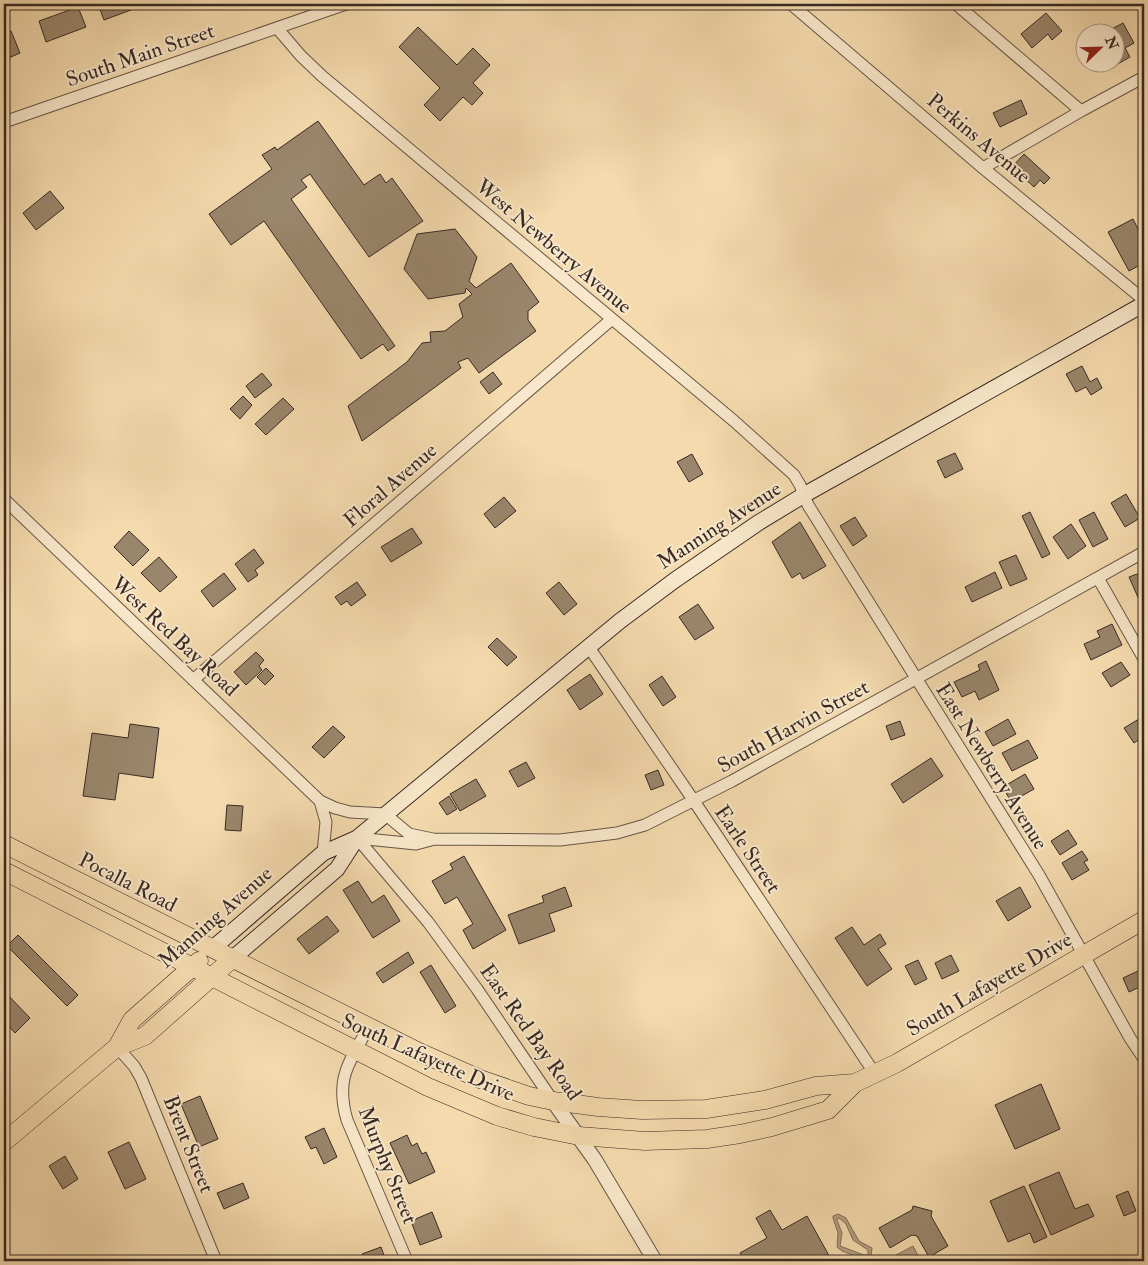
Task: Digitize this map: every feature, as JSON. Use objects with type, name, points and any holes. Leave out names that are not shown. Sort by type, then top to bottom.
[{"type":"main road","name":"Manning Avenue","points":[[4,1142],[117,1047],[145,1036],[337,869],[357,838],[588,646],[675,580],[758,523],[804,495],[1144,304]]},
{"type":"main road","name":"Manning Avenue","points":[[117,1047],[132,1020],[212,949],[323,853],[357,838]]},
{"type":"main road","name":"Pocalla Road","points":[[4,844],[232,959]]},
{"type":"main road","points":[[4,871],[192,967]]},
{"type":"main road","name":"South Lafayette Drive","points":[[232,959],[368,1028],[480,1079],[529,1096],[598,1107],[642,1110],[696,1110],[765,1100],[816,1086],[855,1083],[875,1074],[1144,920]]},
{"type":"main road","name":"South Lafayette Drive","points":[[192,967],[451,1098],[496,1116],[534,1127],[579,1136],[653,1141],[707,1139],[740,1134],[787,1123],[828,1110],[855,1083]]},
{"type":"street","name":"South Main Street","points":[[4,122],[277,28],[324,7],[346,4]]},
{"type":"street","name":"Perkins Avenue","points":[[791,4],[983,168],[1144,300]]},
{"type":"street","points":[[956,4],[1081,111]]},
{"type":"street","name":"West Newberry Avenue","points":[[277,28],[301,56],[322,76],[789,469],[800,485],[804,495]]},
{"type":"street","points":[[983,168],[1144,77]]},
{"type":"street","name":"Floral Avenue","points":[[193,680],[612,319]]},
{"type":"street","name":"East Newberry Avenue","points":[[804,495],[808,505],[1038,875],[1130,1038],[1144,1059]]},
{"type":"street","points":[[4,516],[8,503]]},
{"type":"street","name":"West Red Bay Road","points":[[8,503],[320,801],[350,812],[385,814]]},
{"type":"street","name":"South Harvin Street","points":[[385,814],[409,834],[433,839],[560,840],[617,833],[645,825],[694,801],[1144,552]]},
{"type":"street","points":[[1098,578],[1144,659]]},
{"type":"street","name":"Earle Street","points":[[588,646],[694,801],[875,1074]]},
{"type":"street","points":[[320,801],[326,822],[323,853]]},
{"type":"street","name":"South Harvin Street","points":[[357,838],[416,844],[433,839]]},
{"type":"street","name":"East Red Bay Road","points":[[357,838],[428,922],[579,1136],[655,1261]]},
{"type":"street","name":"Murphy Street","points":[[368,1028],[343,1077],[341,1087],[344,1109],[407,1261]]},
{"type":"street","name":"Brent Street","points":[[117,1047],[134,1066],[141,1078],[216,1261]]},
{"type":"shaded area","points":[[838,1214],[846,1218],[859,1241],[872,1248],[871,1256],[868,1259],[854,1258],[855,1256],[837,1247],[838,1233],[833,1216]],"holes":[[[839,1218],[846,1224],[853,1240],[868,1250],[868,1255],[840,1246],[842,1233],[837,1220]]]},
{"type":"shaded area","points":[[913,1246],[921,1261],[885,1261]]},
{"type":"building","points":[[98,4],[147,4],[104,20]]},
{"type":"building","points":[[78,7],[86,27],[46,42],[39,21]]},
{"type":"building","points":[[1046,13],[1062,31],[1052,40],[1048,34],[1032,48],[1021,34]]},
{"type":"building","points":[[418,27],[457,65],[473,48],[490,65],[473,83],[483,93],[472,105],[463,97],[440,121],[424,105],[440,88],[399,47]]},
{"type":"building","points":[[1126,28],[1134,43],[1126,47]]},
{"type":"building","points":[[11,31],[20,53],[4,60],[4,34]]},
{"type":"building","points":[[1126,50],[1130,57],[1126,59]]},
{"type":"building","points":[[1021,100],[1027,114],[1000,127],[993,113]]},
{"type":"building","points":[[318,121],[364,185],[380,174],[386,183],[392,178],[423,221],[369,257],[310,174],[301,180],[307,187],[291,199],[395,346],[388,351],[383,344],[361,359],[264,221],[231,245],[209,214],[272,169],[262,155],[275,147],[277,150]]},
{"type":"building","points":[[1024,154],[1050,178],[1044,184],[1040,180],[1034,187],[1012,167]]},
{"type":"building","points":[[50,191],[64,208],[36,230],[23,213]]},
{"type":"building","points":[[1133,219],[1144,241],[1144,270],[1141,272],[1138,266],[1129,271],[1108,232]]},
{"type":"building","points":[[455,229],[477,257],[469,281],[476,288],[511,263],[539,302],[528,311],[528,320],[536,331],[479,373],[468,358],[458,362],[461,368],[362,441],[348,406],[407,362],[422,343],[431,342],[430,332],[445,331],[463,317],[459,304],[472,294],[466,288],[465,293],[428,299],[404,269],[417,234]]},
{"type":"building","points":[[1082,366],[1090,382],[1097,378],[1102,388],[1091,395],[1086,387],[1076,392],[1066,374]]},
{"type":"building","points":[[493,372],[502,384],[489,394],[480,382]]},
{"type":"building","points":[[262,373],[272,385],[255,398],[246,386]]},
{"type":"building","points":[[243,396],[252,405],[240,419],[230,409]]},
{"type":"building","points":[[283,398],[294,409],[266,435],[255,424]]},
{"type":"building","points":[[955,453],[963,469],[945,478],[937,461]]},
{"type":"building","points":[[692,454],[703,474],[689,482],[677,462]]},
{"type":"building","points":[[1126,494],[1140,518],[1125,527],[1111,503]]},
{"type":"building","points":[[504,497],[516,511],[495,528],[484,514]]},
{"type":"building","points":[[1030,512],[1050,554],[1042,558],[1022,516]]},
{"type":"building","points":[[1094,512],[1108,539],[1093,547],[1079,520]]},
{"type":"building","points":[[855,517],[867,536],[853,546],[840,526]]},
{"type":"building","points":[[800,522],[826,566],[803,579],[800,573],[792,578],[772,542]]},
{"type":"building","points":[[1071,524],[1086,546],[1068,559],[1053,537]]},
{"type":"building","points":[[412,528],[422,543],[391,562],[381,547]]},
{"type":"building","points":[[129,531],[149,550],[133,566],[114,547]]},
{"type":"building","points":[[254,549],[264,563],[255,570],[258,575],[248,582],[235,564]]},
{"type":"building","points":[[1016,555],[1027,579],[1010,586],[999,562]]},
{"type":"building","points":[[159,557],[177,577],[160,592],[141,573]]},
{"type":"building","points":[[995,572],[1002,588],[972,602],[965,587]]},
{"type":"building","points":[[224,573],[236,589],[213,607],[201,591]]},
{"type":"building","points":[[1137,574],[1144,589],[1144,611],[1129,577]]},
{"type":"building","points":[[357,582],[366,595],[351,606],[347,601],[341,605],[335,597]]},
{"type":"building","points":[[559,582],[577,604],[564,615],[546,593]]},
{"type":"building","points":[[698,604],[714,628],[695,640],[679,617]]},
{"type":"building","points":[[1112,624],[1122,645],[1091,660],[1084,644],[1100,637],[1097,631]]},
{"type":"building","points":[[497,638],[517,657],[507,666],[488,647]]},
{"type":"building","points":[[256,652],[264,660],[259,666],[262,670],[246,685],[234,672]]},
{"type":"building","points":[[986,661],[999,690],[979,700],[975,691],[962,697],[954,682],[980,670],[978,665]]},
{"type":"building","points":[[1121,662],[1130,675],[1111,687],[1102,673]]},
{"type":"building","points":[[266,668],[274,676],[265,685],[257,677]]},
{"type":"building","points":[[590,674],[603,694],[580,710],[567,690]]},
{"type":"building","points":[[662,676],[676,697],[663,706],[649,685]]},
{"type":"building","points":[[1144,716],[1144,736],[1134,743],[1124,728]]},
{"type":"building","points":[[1008,719],[1016,734],[993,746],[985,732]]},
{"type":"building","points":[[900,721],[905,735],[891,740],[886,726]]},
{"type":"building","points":[[130,724],[159,728],[153,778],[119,773],[115,800],[83,796],[92,733],[128,738]]},
{"type":"building","points":[[333,726],[345,737],[324,758],[312,747]]},
{"type":"building","points":[[1028,740],[1038,758],[1012,771],[1002,753]]},
{"type":"building","points":[[931,758],[943,776],[903,803],[891,784]]},
{"type":"building","points":[[526,762],[535,778],[518,787],[509,771]]},
{"type":"building","points":[[658,770],[664,785],[651,790],[645,775]]},
{"type":"building","points":[[1025,774],[1034,789],[1011,802],[1003,787]]},
{"type":"building","points":[[476,779],[486,796],[460,811],[450,794]]},
{"type":"building","points":[[449,796],[457,809],[447,815],[439,803]]},
{"type":"building","points":[[227,805],[243,806],[241,831],[225,830]]},
{"type":"building","points":[[1068,830],[1077,844],[1060,855],[1051,841]]},
{"type":"building","points":[[1082,851],[1088,860],[1084,862],[1089,870],[1072,880],[1062,863]]},
{"type":"building","points":[[464,856],[506,930],[473,949],[463,930],[473,924],[457,897],[445,904],[432,881],[453,869],[450,864]]},
{"type":"building","points":[[358,881],[372,903],[384,895],[400,921],[373,938],[343,890]]},
{"type":"building","points":[[565,887],[572,906],[549,914],[555,931],[519,944],[508,915],[544,902],[542,896]]},
{"type":"building","points":[[1020,887],[1031,907],[1008,921],[996,901]]},
{"type":"building","points":[[327,916],[339,931],[309,954],[297,939]]},
{"type":"building","points":[[852,927],[864,945],[880,934],[886,944],[878,949],[892,969],[867,986],[835,938]]},
{"type":"building","points":[[18,935],[78,995],[67,1006],[7,946]]},
{"type":"building","points":[[408,952],[414,963],[383,983],[376,973]]},
{"type":"building","points":[[951,955],[959,971],[942,979],[935,963]]},
{"type":"building","points":[[918,960],[927,979],[915,985],[905,966]]},
{"type":"building","points":[[431,965],[456,1006],[445,1013],[420,972]]},
{"type":"building","points":[[1138,971],[1144,985],[1129,992],[1123,978]]},
{"type":"building","points":[[4,991],[30,1018],[15,1033],[4,1021]]},
{"type":"building","points":[[1041,1084],[1060,1129],[1015,1149],[995,1105]]},
{"type":"building","points":[[200,1096],[218,1139],[199,1147],[181,1104]]},
{"type":"building","points":[[324,1128],[337,1157],[324,1164],[316,1147],[311,1149],[305,1137]]},
{"type":"building","points":[[407,1135],[412,1146],[417,1143],[422,1154],[426,1152],[435,1172],[409,1184],[390,1143]]},
{"type":"building","points":[[129,1142],[146,1179],[125,1189],[108,1152]]},
{"type":"building","points":[[65,1156],[78,1179],[63,1189],[49,1166]]},
{"type":"building","points":[[1059,1172],[1075,1209],[1088,1204],[1094,1216],[1051,1235],[1029,1185]]},
{"type":"building","points":[[243,1183],[249,1198],[224,1209],[217,1193]]},
{"type":"building","points":[[1024,1186],[1047,1237],[1034,1243],[1030,1233],[1008,1242],[990,1201]]},
{"type":"building","points":[[1128,1191],[1136,1211],[1124,1216],[1116,1196]]},
{"type":"building","points":[[913,1206],[932,1211],[931,1216],[948,1246],[929,1257],[917,1236],[912,1235],[890,1248],[879,1228],[912,1210]]},
{"type":"building","points":[[770,1210],[782,1230],[807,1216],[832,1261],[745,1261],[740,1253],[767,1238],[756,1218]]},
{"type":"building","points":[[432,1212],[442,1237],[420,1245],[411,1221]]},
{"type":"building","points":[[381,1247],[386,1261],[365,1261],[362,1254]]}]
